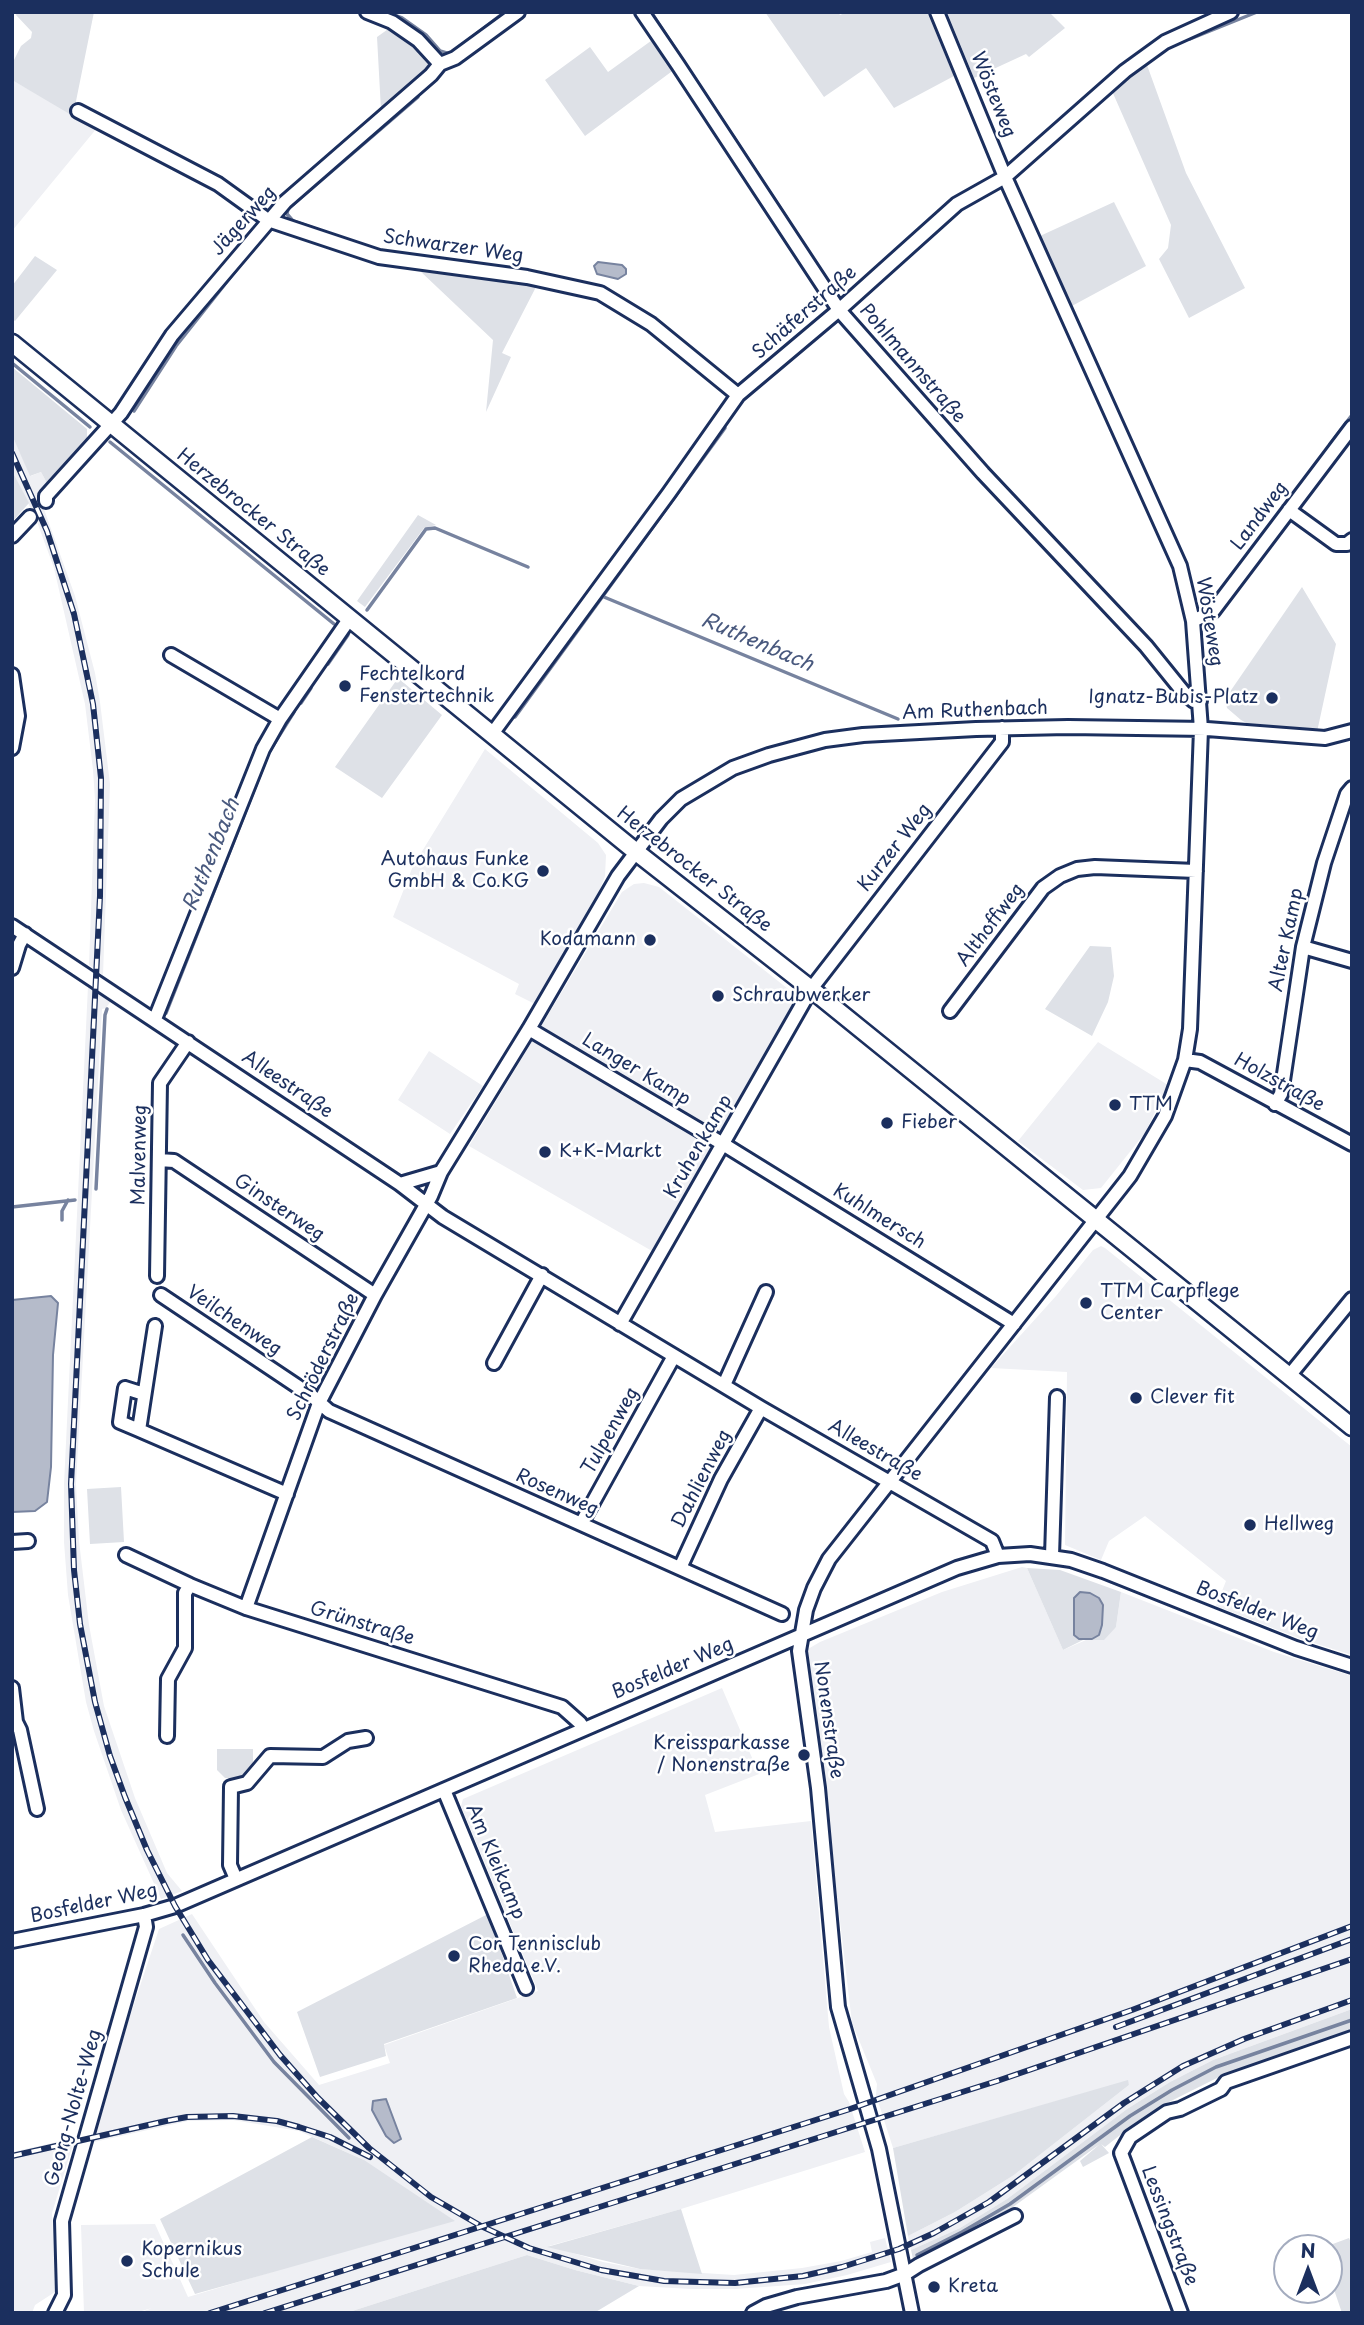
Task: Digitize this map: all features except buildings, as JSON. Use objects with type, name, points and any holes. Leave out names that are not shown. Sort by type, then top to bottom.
[{"type":"main road","name":"Herzebrocker Straße","points":[[12,343],[635,852],[811,989],[1352,1427]]},
{"type":"street","points":[[367,12],[392,22],[418,40],[440,64]]},
{"type":"street","name":"Jägerweg","points":[[46,501],[46,496],[121,413],[172,335],[268,220],[325,165],[431,75],[440,64],[455,58],[518,12]]},
{"type":"street","name":"Pohlmannstraße","points":[[642,12],[839,310],[983,472],[1146,646],[1184,693],[1194,701],[1200,701]]},
{"type":"street","name":"Wösteweg","points":[[937,12],[1005,177],[1180,566],[1193,621],[1201,729],[1190,1028],[1185,1060],[1175,1093],[1152,1142],[1130,1176],[1095,1220]]},
{"type":"street","name":"Schäferstraße","points":[[492,734],[738,395],[839,310],[957,204],[1005,177],[1125,71],[1206,17],[1231,12]]},
{"type":"street","name":"Schwarzer Weg","points":[[78,111],[218,184],[268,220],[379,257],[527,277],[600,293],[652,324],[738,395]]},
{"type":"street","name":"Landweg","points":[[1193,621],[1213,611],[1352,427]]},
{"type":"street","points":[[1289,510],[1336,544],[1347,544],[1352,540]]},
{"type":"street","points":[[12,536],[30,517]]},
{"type":"street","points":[[155,1020],[263,749],[280,719],[350,618]]},
{"type":"street","points":[[170,655],[280,719]]},
{"type":"street","points":[[12,675],[18,716],[12,748]]},
{"type":"street","name":"Am Ruthenbach","points":[[635,852],[681,799],[733,768],[825,740],[863,735],[1002,728],[1201,729],[1325,738],[1352,731]]},
{"type":"street","name":"Kurzer Weg","points":[[811,989],[1002,742],[1002,728]]},
{"type":"street","name":"Alter Kamp","points":[[1275,1104],[1281,1094],[1303,947],[1324,863],[1347,794],[1352,788]]},
{"type":"street","name":"Schröderstraße","points":[[246,1608],[320,1403],[375,1295],[441,1172],[635,852]]},
{"type":"street","name":"Althoffweg","points":[[950,1011],[1043,888],[1060,876],[1077,869],[1095,867],[1196,871]]},
{"type":"street","name":"Alleestraße","points":[[12,926],[400,1184],[443,1216],[761,1408],[992,1541],[998,1556]]},
{"type":"street","points":[[12,968],[25,934]]},
{"type":"street","points":[[1303,947],[1352,961]]},
{"type":"street","name":"Kruhenkamp","points":[[620,1324],[811,989]]},
{"type":"street","name":"Langer Kamp","points":[[529,1029],[723,1144]]},
{"type":"street","name":"Malvenweg","points":[[157,1276],[160,1083],[188,1042]]},
{"type":"street","name":"Holzstraße","points":[[1185,1060],[1200,1062],[1258,1091],[1275,1104],[1352,1144]]},
{"type":"street","name":"Kuhlmersch","points":[[723,1144],[1014,1324]]},
{"type":"street","name":"Ginsterweg","points":[[159,1160],[174,1161],[375,1295]]},
{"type":"street","points":[[400,1184],[441,1172]]},
{"type":"street","name":"Nonenstraße","points":[[912,2313],[878,2149],[838,2007],[818,1788],[800,1651],[806,1610],[829,1559],[1095,1220]]},
{"type":"street","points":[[494,1363],[542,1275]]},
{"type":"street","points":[[724,1385],[766,1292]]},
{"type":"street","name":"Veilchenweg","points":[[161,1295],[320,1403]]},
{"type":"street","points":[[1289,1376],[1352,1299]]},
{"type":"street","points":[[139,1430],[155,1326]]},
{"type":"street","name":"Tulpenweg","points":[[581,1524],[674,1356]]},
{"type":"street","points":[[144,1394],[125,1388],[120,1422],[287,1494]]},
{"type":"street","points":[[1052,1556],[1057,1397]]},
{"type":"street","name":"Rosenweg","points":[[320,1403],[329,1411],[782,1614]]},
{"type":"street","name":"Dahlienweg","points":[[680,1568],[721,1479],[761,1408]]},
{"type":"street","points":[[12,1542],[28,1541]]},
{"type":"street","name":"Grünstraße","points":[[125,1555],[246,1608],[562,1707],[584,1729]]},
{"type":"street","name":"Bosfelder Weg","points":[[12,1941],[145,1915],[175,1906],[957,1568],[998,1556],[1052,1556],[1103,1571],[1296,1648],[1352,1666]]},
{"type":"street","points":[[167,1736],[168,1679],[184,1648],[185,1593],[190,1585]]},
{"type":"street","points":[[12,1688],[14,1723],[20,1730],[37,1809]]},
{"type":"street","points":[[236,1879],[230,1865],[231,1787],[247,1783],[270,1756],[323,1757],[348,1741],[366,1738]]},
{"type":"street","name":"Am Kleikamp","points":[[444,1790],[526,1988]]},
{"type":"street","name":"Georg-Nolte-Weg","points":[[55,2313],[64,2295],[62,2221],[146,1927],[145,1915]]},
{"type":"street","name":"Lessingstraße","points":[[1181,2313],[1121,2153],[1130,2137],[1167,2112],[1180,2109],[1221,2089],[1226,2082],[1352,2038]]},
{"type":"street","points":[[753,2313],[766,2306],[797,2297],[886,2281],[905,2274],[1015,2216]]},
{"type":"shaded area","points":[[17,12],[94,12],[73,116],[12,80],[12,64],[21,46],[31,38],[32,32],[16,15]]},
{"type":"shaded area","points":[[765,12],[838,12],[840,15],[847,12],[927,12],[954,76],[894,108],[866,68],[824,97]]},
{"type":"shaded area","points":[[947,12],[1049,12],[1065,28],[1029,57],[1026,54],[974,78]]},
{"type":"shaded area","points":[[391,27],[417,45],[433,65],[381,110],[377,37]]},
{"type":"shaded area","points":[[655,38],[675,69],[585,136],[545,80],[590,47],[608,72]]},
{"type":"shaded area","points":[[1147,65],[1186,173],[1245,288],[1189,318],[1159,259],[1168,248],[1171,225],[1112,91]]},
{"type":"shaded area","points":[[12,80],[97,128],[12,231]]},
{"type":"shaded area","points":[[1114,202],[1146,266],[1070,307],[1040,236]]},
{"type":"shaded area","points":[[35,256],[57,270],[15,321],[12,319],[12,286]]},
{"type":"shaded area","points":[[419,270],[536,287],[502,353],[511,357],[486,412],[493,340]]},
{"type":"shaded area","points":[[12,367],[87,429],[87,441],[48,485],[41,472],[30,476],[12,435]]},
{"type":"shaded area","points":[[12,435],[31,476],[41,472],[48,485],[40,498],[75,596],[100,702],[110,784],[103,975],[89,965],[95,800],[85,704],[54,568],[36,519],[12,471]]},
{"type":"shaded area","points":[[12,471],[29,503],[12,522]]},
{"type":"shaded area","points":[[418,515],[436,525],[424,528],[365,607],[357,601]]},
{"type":"shaded area","points":[[1302,587],[1336,644],[1317,732],[1252,726],[1227,708],[1225,699]]},
{"type":"shaded area","points":[[398,678],[442,715],[382,798],[335,767]]},
{"type":"shaded area","points":[[485,749],[598,843],[606,855],[605,876],[596,899],[535,1004],[515,994],[519,984],[393,917],[413,866]]},
{"type":"shaded area","points":[[644,883],[659,887],[797,996],[652,1251],[469,1146],[622,892],[634,884]]},
{"type":"shaded area","points":[[1090,946],[1111,947],[1114,976],[1108,1002],[1092,1036],[1045,1009]]},
{"type":"shaded area","points":[[88,986],[111,1001],[102,1009],[76,1484],[79,1541],[89,1625],[104,1706],[135,1798],[167,1873],[182,1891],[161,1899],[121,1810],[94,1731],[86,1702],[68,1595],[64,1484]]},
{"type":"shaded area","points":[[1098,1042],[1168,1085],[1145,1133],[1101,1188],[1083,1190],[1018,1141]]},
{"type":"shaded area","points":[[429,1051],[483,1086],[450,1134],[398,1100]]},
{"type":"shaded area","points":[[1101,1246],[1352,1447],[1352,1655],[1301,1639],[1216,1606],[1226,1581],[1145,1516],[1109,1541],[1101,1560],[1065,1545],[1067,1372],[991,1368],[1093,1250]]},
{"type":"shaded area","points":[[121,1487],[124,1542],[90,1544],[87,1489]]},
{"type":"shaded area","points":[[1022,1567],[1027,1568],[1063,1650],[1116,1627],[1121,1592],[1274,1652],[1352,1676],[1352,2009],[1213,2060],[1170,2082],[1127,2109],[1007,2199],[960,2228],[911,2250],[908,2236],[955,2212],[1014,2175],[1129,2085],[1127,2081],[893,2148],[876,2095],[877,2084],[852,2023],[808,1649],[942,1592]]},
{"type":"shaded area","points":[[1027,1568],[1060,1570],[1121,1592],[1116,1627],[1104,1640],[1083,1640],[1063,1650]]},
{"type":"shaded area","points":[[722,1688],[759,1774],[705,1795],[715,1832],[811,1821],[829,2027],[844,2094],[865,2152],[681,2209],[549,2246],[603,2262],[640,2269],[734,2275],[841,2261],[872,2252],[870,2242],[885,2238],[891,2262],[805,2284],[691,2289],[639,2286],[527,2255],[346,2313],[139,2313],[152,2308],[135,2313],[84,2313],[81,2225],[155,2224],[188,2297],[275,2271],[364,2160],[299,2131],[233,2120],[188,2121],[94,2142],[118,2052],[159,1929],[192,1914],[264,2022],[319,2085],[390,2063],[384,2045],[538,1991],[461,1806],[463,1799]]},
{"type":"shaded area","points":[[217,1749],[253,1749],[253,1765],[240,1778],[225,1778],[217,1770]]},
{"type":"shaded area","name":"Cor Tennisclub Rheda e.V.","points":[[488,1914],[517,1998],[384,2044],[386,2056],[320,2077],[297,2012]]},
{"type":"shaded area","points":[[1352,2009],[1352,2029],[1219,2077],[1165,2104],[1105,2147],[1101,2144],[1109,2153],[1083,2167],[1080,2161],[1100,2144],[1013,2207],[964,2235],[913,2259],[911,2250],[960,2228],[1007,2199],[1127,2109],[1170,2082],[1213,2060]]},
{"type":"shaded area","points":[[1128,2080],[1129,2085],[1014,2175],[955,2212],[908,2236],[893,2148]]},
{"type":"shaded area","points":[[312,2137],[364,2160],[455,2221],[195,2294],[160,2219]]},
{"type":"shaded area","points":[[75,2138],[52,2213],[55,2292],[35,2305],[32,2313],[12,2313],[12,2152]]},
{"type":"shaded area","points":[[681,2209],[702,2274],[640,2269],[547,2247]]},
{"type":"shaded area","points":[[1349,2238],[1352,2245],[1352,2313],[1342,2313],[1339,2304],[1343,2304],[1343,2240]]},
{"type":"shaded area","points":[[527,2255],[639,2286],[594,2313],[346,2313]]},
{"type":"water","points":[[598,262],[622,265],[626,274],[618,279],[597,274],[594,266]]},
{"type":"water","points":[[51,1296],[58,1303],[53,1355],[51,1467],[47,1502],[35,1511],[12,1512],[12,1300]]},
{"type":"water","points":[[1080,1592],[1099,1598],[1103,1605],[1099,1635],[1092,1639],[1079,1639],[1074,1635],[1074,1598]]},
{"type":"water","points":[[386,2099],[401,2139],[394,2143],[386,2136],[372,2110],[373,2101]]},
{"type":"waterway","points":[[386,12],[402,18],[426,35],[440,51],[450,54],[505,12]]},
{"type":"waterway","points":[[651,12],[788,220]]},
{"type":"waterway","points":[[1190,39],[1257,12]]},
{"type":"waterway","points":[[370,248],[293,221],[287,214],[288,209],[418,97]]},
{"type":"waterway","points":[[134,411],[176,346],[237,269]]},
{"type":"waterway","points":[[12,363],[90,427]]},
{"type":"waterway","points":[[1330,444],[1352,415]]},
{"type":"waterway","points":[[515,717],[725,428]]},
{"type":"waterway","points":[[110,442],[334,624]]},
{"type":"waterway","name":"Ruthenbach","points":[[367,610],[426,529],[435,528],[528,567]]},
{"type":"waterway","name":"Ruthenbach","points":[[604,597],[898,719]]},
{"type":"waterway","name":"Ruthenbach","points":[[328,664],[348,635]]},
{"type":"waterway","name":"Ruthenbach","points":[[301,703],[311,688]]},
{"type":"waterway","name":"Ruthenbach","points":[[166,1013],[269,752],[294,712]]},
{"type":"waterway","name":"Ruthenbach","points":[[96,1189],[107,1009]]},
{"type":"waterway","points":[[62,1220],[62,1211],[68,1200]]},
{"type":"waterway","name":"Ruthenbach","points":[[12,1207],[75,1200]]},
{"type":"waterway","points":[[183,1935],[274,2062],[349,2138]]},
{"type":"waterway","points":[[917,2255],[1010,2204],[1130,2116],[1172,2090],[1216,2067],[1352,2020]]},
{"type":"railway","points":[[12,453],[47,531],[74,614],[93,704],[101,778],[100,896],[71,1484],[74,1570],[80,1624],[95,1702],[110,1756],[147,1850],[175,1906],[208,1960],[280,2055],[318,2098],[369,2148],[431,2197],[481,2226],[529,2248],[601,2270],[664,2281],[735,2283],[803,2276],[842,2267],[899,2249],[934,2233],[989,2202],[1124,2103],[1183,2066],[1244,2039],[1352,2000]]},
{"type":"railway","points":[[210,2313],[850,2109],[1132,2010],[1352,1926]]},
{"type":"railway","points":[[1116,2027],[1352,1939]]},
{"type":"railway","points":[[265,2313],[997,2081],[1352,1959]]},
{"type":"railway","points":[[12,2156],[187,2117],[233,2116],[277,2121],[299,2127],[330,2137],[370,2157]]},
{"type":"place","name":"Fechtelkord Fenstertechnik","points":[[345,686]]},
{"type":"place","name":"Ignatz-Bubis-Platz","points":[[1272,698]]},
{"type":"place","name":"Autohaus Funke GmbH & Co.KG","points":[[543,871]]},
{"type":"place","name":"Kodamann","points":[[650,940]]},
{"type":"place","name":"Schraubwerker","points":[[718,996]]},
{"type":"place","name":"TTM","points":[[1115,1105]]},
{"type":"place","name":"Fieber","points":[[887,1123]]},
{"type":"place","name":"K+K-Markt","points":[[545,1152]]},
{"type":"place","name":"TTM Carpflege Center","points":[[1086,1303]]},
{"type":"place","name":"Clever fit","points":[[1136,1398]]},
{"type":"place","name":"Hellweg","points":[[1250,1525]]},
{"type":"place","name":"Kreissparkasse / Nonenstraße","points":[[804,1755]]},
{"type":"place","name":"Cor Tennisclub Rheda e.V.","points":[[454,1956]]},
{"type":"place","name":"Kopernikus Schule","points":[[127,2261]]},
{"type":"place","name":"Kreta","points":[[934,2287]]}]
